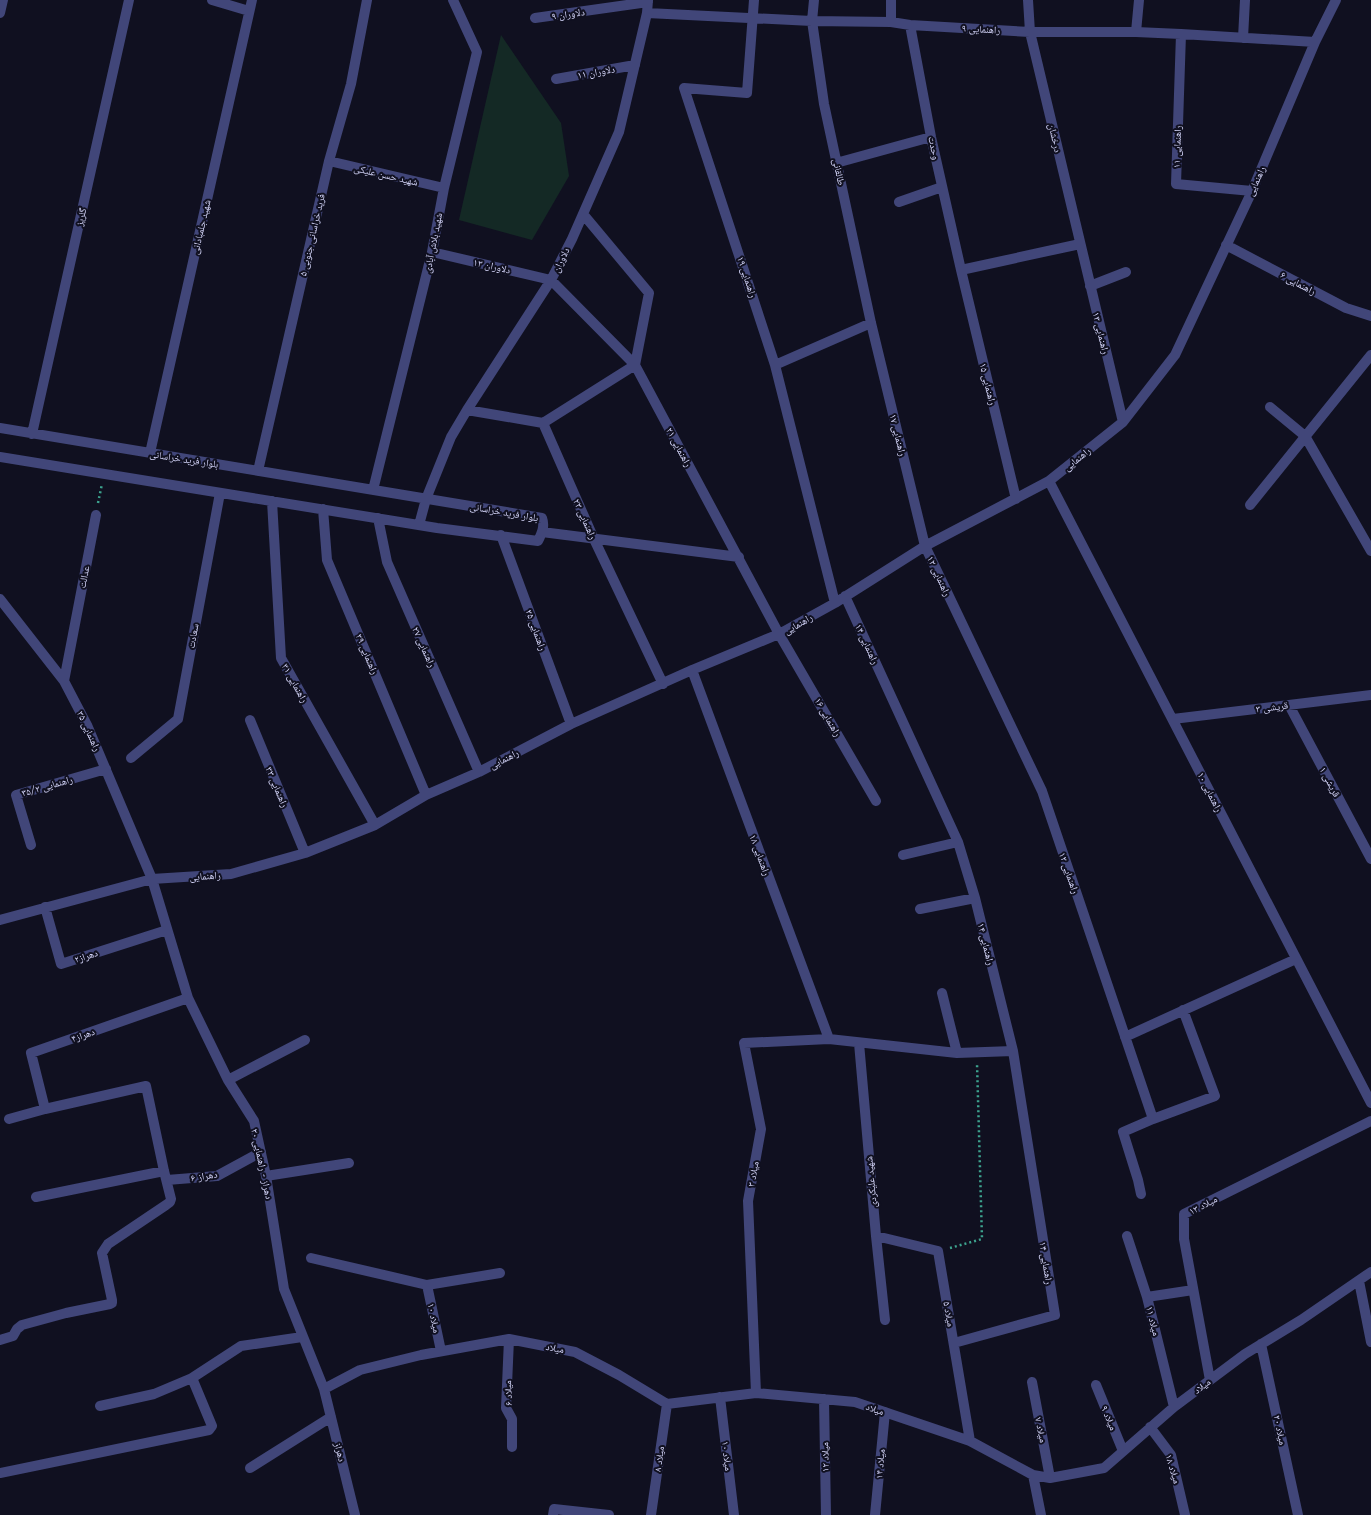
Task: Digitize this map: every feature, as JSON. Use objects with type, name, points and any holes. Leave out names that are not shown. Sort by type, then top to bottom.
[{"type":"street","points":[[0,13],[3,0]]},
{"type":"street","name":"گلریز","points":[[32,434],[129,0]]},
{"type":"street","points":[[212,0],[249,11]]},
{"type":"street","name":"شهید جلمبادانی","points":[[150,453],[252,0]]},
{"type":"street","name":"فرید خراسانی جنوبی ۵","points":[[258,471],[329,161],[351,84],[367,0]]},
{"type":"street","name":"شهید بلاش آبادی","points":[[373,490],[432,252],[444,188],[477,52],[453,0]]},
{"type":"street","points":[[753,19],[754,0]]},
{"type":"street","name":"طالقانی","points":[[814,0],[812,21],[824,104],[870,323]]},
{"type":"street","points":[[891,0],[891,22]]},
{"type":"street","name":"درخشان","points":[[1028,0],[1030,32],[1080,244]]},
{"type":"street","points":[[1136,32],[1139,0]]},
{"type":"street","points":[[1243,38],[1245,0]]},
{"type":"street","name":"راهنمایی","points":[[0,920],[152,879],[232,874],[305,853],[375,825],[426,795],[479,772],[571,724],[692,670],[779,634],[835,603],[925,546],[1049,481],[1123,422],[1175,356],[1252,191],[1315,42],[1336,0]]},
{"type":"street","name":"دلاوران","points":[[419,525],[426,499],[451,437],[551,280],[583,214],[619,132],[647,13],[648,1]]},
{"type":"street","name":"دلاوران ۹","points":[[535,18],[648,1]]},
{"type":"street","name":"راهنمایی ۹","points":[[647,13],[753,19],[891,22],[910,25],[1030,32],[1136,32],[1315,42]]},
{"type":"street","name":"راهنمایی ۱۹","points":[[753,19],[746,93],[684,88],[775,365],[835,603]]},
{"type":"street","name":"وحدت","points":[[910,25],[931,137],[961,270]]},
{"type":"street","name":"راهنمایی ۱۱","points":[[1181,34],[1176,184],[1252,191]]},
{"type":"street","name":"دلاوران ۱۱","points":[[556,79],[635,65]]},
{"type":"street","points":[[836,163],[931,137]]},
{"type":"street","name":"شهید حسن علیکی","points":[[329,161],[444,188]]},
{"type":"street","points":[[899,202],[942,188]]},
{"type":"street","points":[[467,410],[543,422],[635,365],[649,293],[583,214]]},
{"type":"street","points":[[961,270],[1080,244]]},
{"type":"street","name":"راهنمایی ۱۳","points":[[1080,244],[1123,422]]},
{"type":"street","name":"راهنمایی ۶","points":[[1226,245],[1346,308],[1371,316]]},
{"type":"street","name":"دلاوران ۱۳","points":[[432,252],[551,280]]},
{"type":"street","name":"راهنمایی ۱۵","points":[[961,270],[1016,499]]},
{"type":"street","points":[[1090,286],[1126,272]]},
{"type":"street","name":"راهنمایی ۲۱","points":[[551,280],[635,365],[779,634]]},
{"type":"street","points":[[775,365],[870,323]]},
{"type":"street","name":"راهنمایی ۱۷","points":[[870,323],[925,546]]},
{"type":"street","points":[[1250,505],[1371,355]]},
{"type":"street","points":[[1270,407],[1305,436],[1371,552]]},
{"type":"street","name":"راهنمایی ۲۳","points":[[543,422],[594,539],[663,684]]},
{"type":"street","name":"بلوار فرید خراسانی","points":[[0,428],[542,518],[544,523],[538,541],[419,525],[0,457]]},
{"type":"street","name":"راهنمایی ۱۰","points":[[1049,481],[1371,1103]]},
{"type":"street","name":"سعادت","points":[[131,758],[178,718],[220,492]]},
{"type":"street","name":"راهنمایی ۳۱","points":[[272,501],[281,658],[375,825]]},
{"type":"street","name":"راهنمایی ۲۹","points":[[323,510],[327,560],[426,795]]},
{"type":"street","name":"عدالت","points":[[64,681],[96,515]]},
{"type":"street","name":"راهنمایی ۲۷","points":[[378,518],[387,562],[479,772]]},
{"type":"street","points":[[542,532],[739,557]]},
{"type":"street","name":"راهنمایی ۲۵","points":[[502,536],[571,724]]},
{"type":"street","name":"راهنمایی ۱۲","points":[[925,546],[1042,791],[1153,1119]]},
{"type":"street","name":"راهنمایی ۱۴","points":[[845,596],[958,842],[974,898],[1013,1051],[1055,1315],[954,1343]]},
{"type":"street","name":"راهنمایی ۳۵","points":[[0,599],[64,681],[87,725],[152,879]]},
{"type":"street","name":"راهنمایی ۱۶","points":[[779,634],[876,801]]},
{"type":"street","name":"راهنمایی ۱۸","points":[[692,670],[829,1039]]},
{"type":"street","name":"قریشی ۳","points":[[1173,719],[1371,695]]},
{"type":"street","name":"قریشی ۱","points":[[1289,705],[1371,859]]},
{"type":"street","name":"راهنمایی ۳۳","points":[[250,720],[305,853]]},
{"type":"street","name":"راهنمایی ۳۵/۲","points":[[31,845],[16,795],[106,769]]},
{"type":"street","points":[[903,855],[958,842]]},
{"type":"street","name":"دهراز - راهنمایی ۲۰","points":[[152,879],[188,998],[228,1080],[254,1121],[266,1176],[284,1289],[324,1389]]},
{"type":"street","points":[[920,909],[974,898]]},
{"type":"street","name":"دهراز۲","points":[[45,907],[62,964],[167,930]]},
{"type":"street","points":[[1125,1037],[1296,959]]},
{"type":"street","points":[[942,993],[957,1053]]},
{"type":"street","name":"دهراز۴","points":[[45,1109],[32,1053],[188,998]]},
{"type":"street","points":[[1141,1194],[1123,1132],[1215,1096],[1183,1010]]},
{"type":"street","points":[[829,1039],[957,1053],[1013,1051]]},
{"type":"street","name":"میلاد ۳","points":[[756,1393],[748,1201],[761,1130],[744,1043],[829,1039]]},
{"type":"street","points":[[228,1080],[304,1040]]},
{"type":"street","name":"شهید علیکردی","points":[[859,1043],[885,1320]]},
{"type":"street","points":[[0,1340],[13,1336],[17,1329],[22,1325],[66,1313],[110,1304],[112,1302],[102,1253],[104,1248],[170,1202],[172,1199],[165,1176],[146,1086],[45,1109],[9,1119]]},
{"type":"street","name":"میلاد ۱۳","points":[[1210,1380],[1184,1239],[1184,1214],[1371,1121]]},
{"type":"street","name":"دهراز ۶","points":[[36,1197],[165,1176],[217,1176],[261,1152]]},
{"type":"street","points":[[266,1176],[349,1163]]},
{"type":"street","points":[[876,1236],[938,1251]]},
{"type":"street","name":"میلاد ۱۱","points":[[1127,1236],[1147,1297],[1174,1407]]},
{"type":"street","name":"میلاد ۵","points":[[938,1251],[970,1441]]},
{"type":"street","points":[[311,1258],[427,1285],[500,1273]]},
{"type":"street","name":"میلاد","points":[[324,1389],[360,1370],[441,1351],[508,1339],[575,1352],[619,1375],[667,1404],[756,1393],[855,1402],[970,1441],[1033,1475],[1050,1478],[1104,1468],[1174,1407],[1245,1354],[1301,1320],[1371,1272]]},
{"type":"street","points":[[1359,1281],[1371,1342]]},
{"type":"street","name":"میلاد ۱۰","points":[[427,1285],[441,1351]]},
{"type":"street","points":[[1147,1297],[1194,1290]]},
{"type":"street","points":[[100,1406],[154,1394],[192,1378],[241,1346],[302,1337]]},
{"type":"street","name":"میلاد ۶","points":[[508,1339],[506,1408],[512,1419],[512,1447]]},
{"type":"street","name":"میلاد ۲۰","points":[[1261,1344],[1298,1515]]},
{"type":"street","points":[[0,1473],[209,1430],[212,1426],[192,1378]]},
{"type":"street","name":"میلاد ۷","points":[[1032,1382],[1050,1478]]},
{"type":"street","name":"میلاد ۹","points":[[1096,1385],[1123,1451]]},
{"type":"street","name":"دهراز","points":[[324,1389],[355,1515]]},
{"type":"street","name":"میلاد ۱۰","points":[[720,1397],[734,1515]]},
{"type":"street","name":"میلاد ۱۲","points":[[824,1399],[826,1515]]},
{"type":"street","name":"میلاد ۸","points":[[651,1515],[667,1404]]},
{"type":"street","name":"میلاد ۱۴","points":[[875,1515],[885,1412]]},
{"type":"street","points":[[250,1468],[331,1417]]},
{"type":"street","name":"میلاد ۱۸","points":[[1150,1427],[1171,1455],[1185,1515]]},
{"type":"street","points":[[1033,1475],[1041,1515]]},
{"type":"street","points":[[554,1512],[608,1515]]},
{"type":"path","points":[[96,515],[104,474]]},
{"type":"path","points":[[938,1251],[982,1239],[977,1053]]},
{"type":"green space","points":[[501,35],[561,123],[569,176],[532,240],[459,220]]}]
